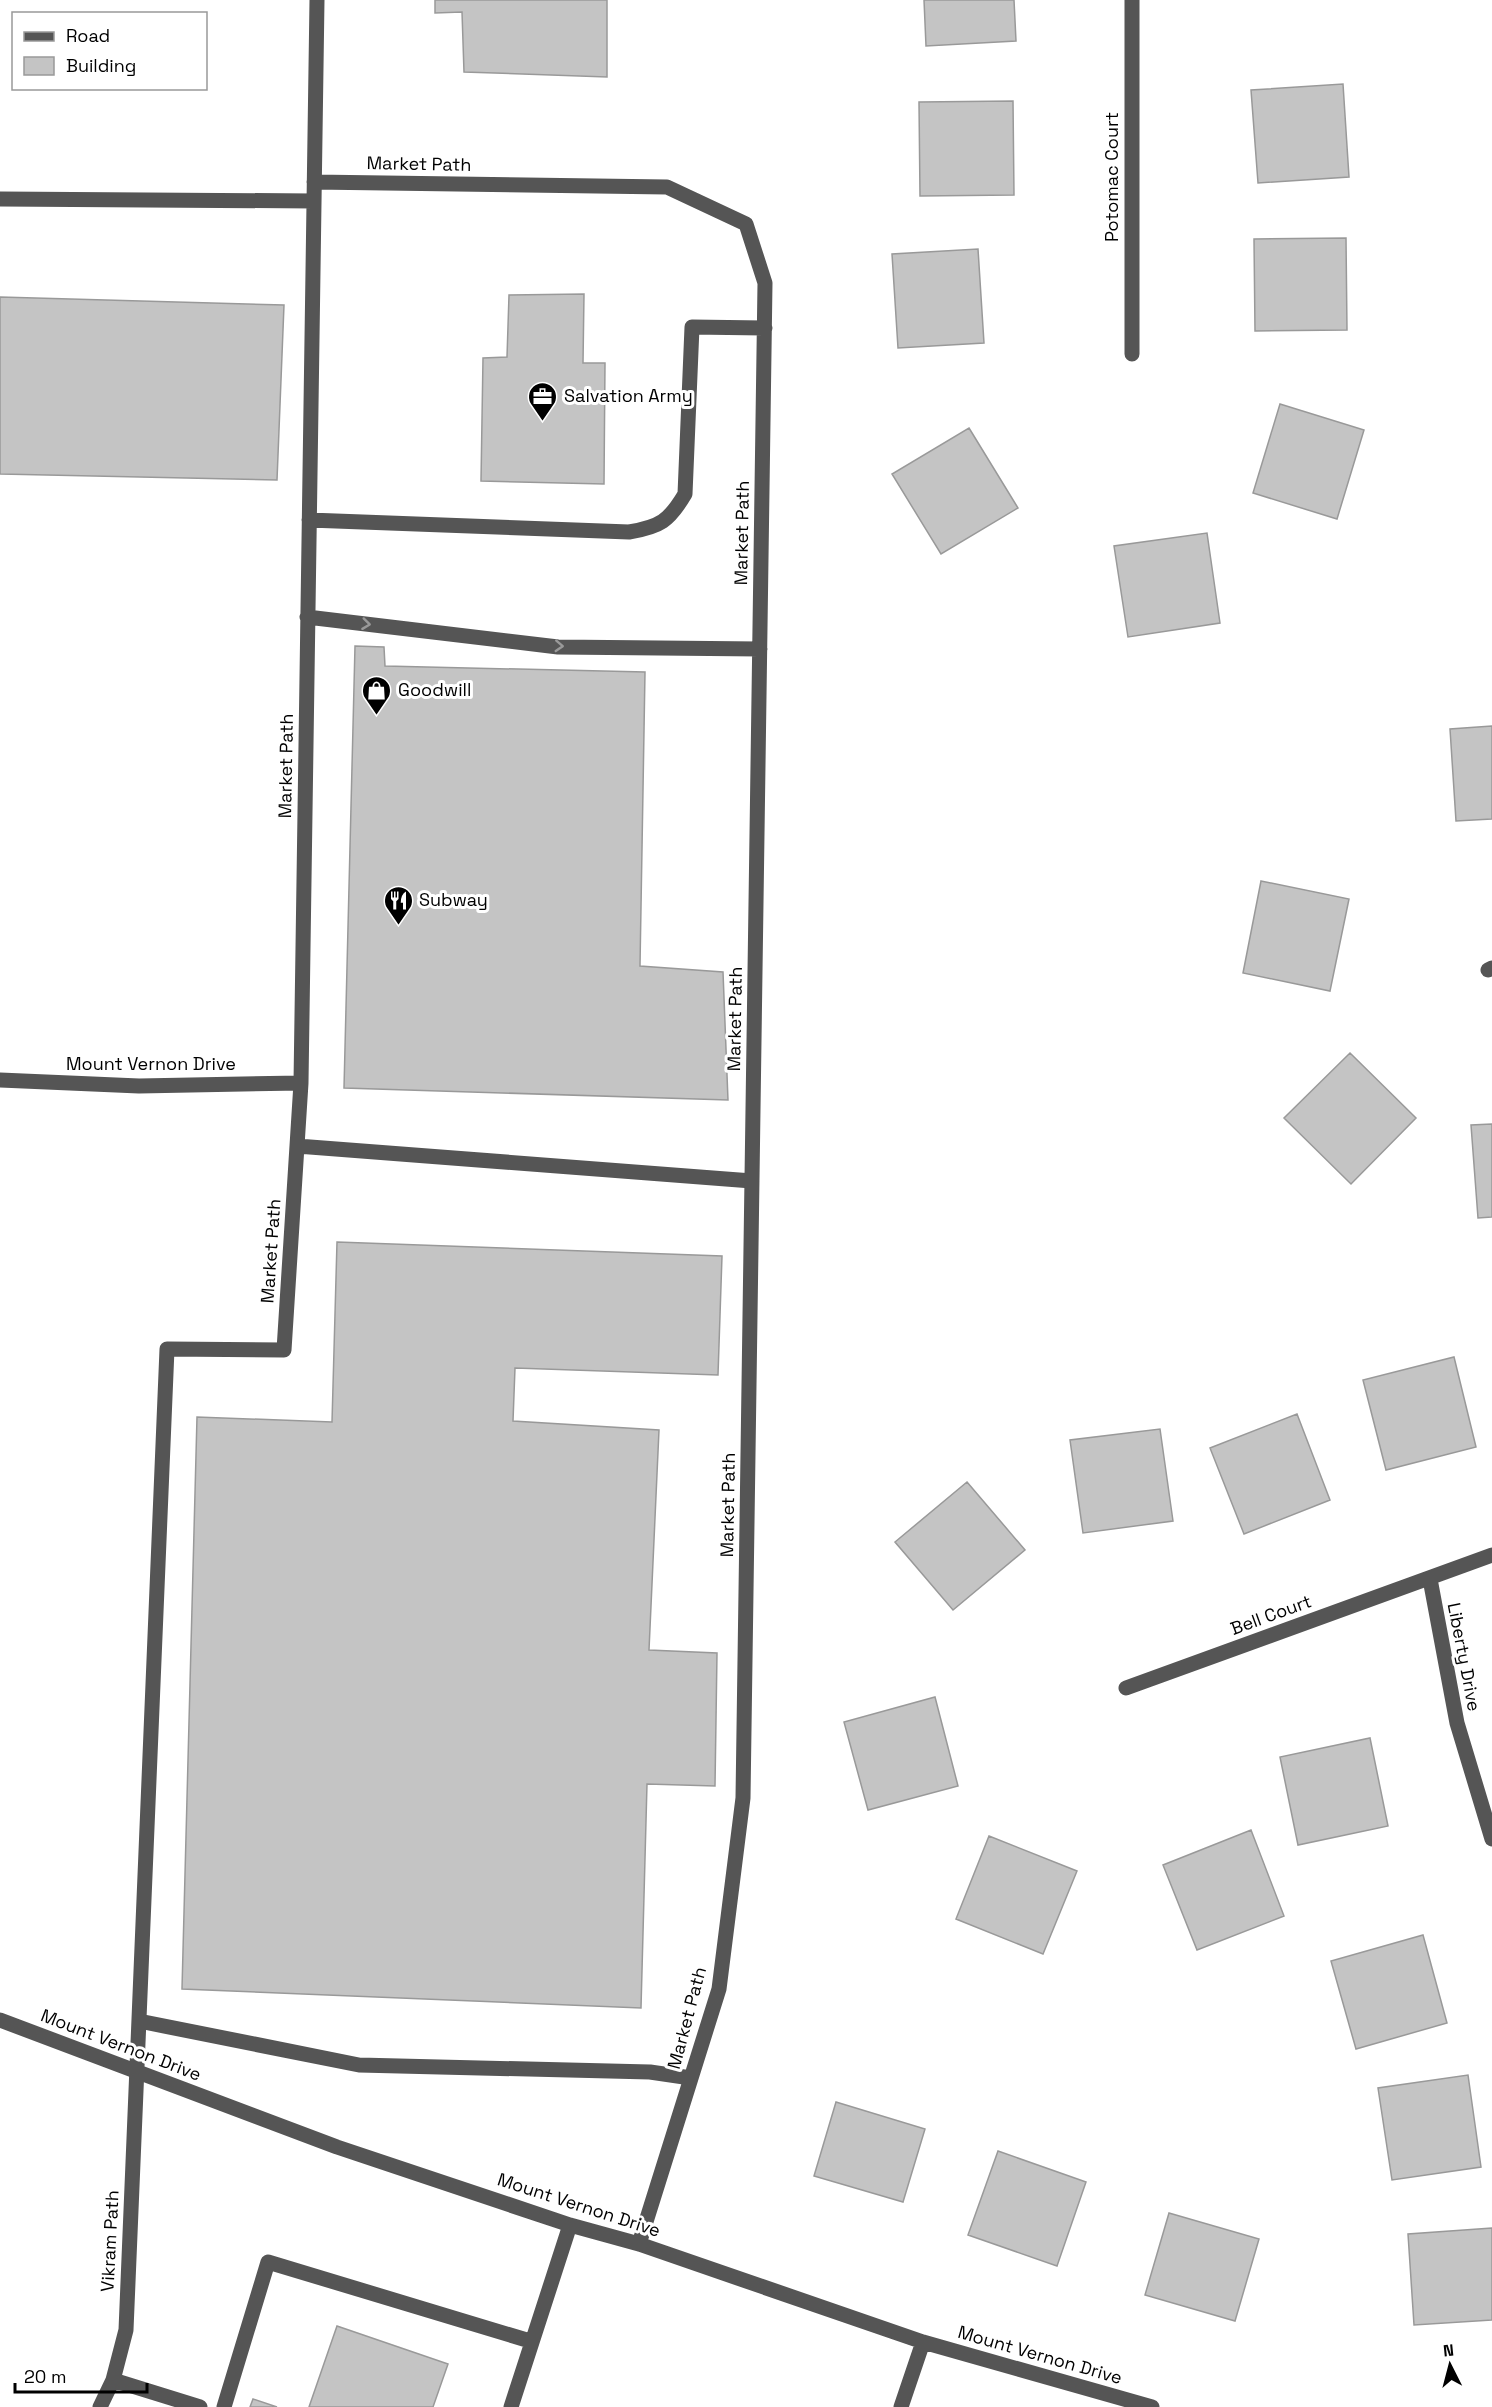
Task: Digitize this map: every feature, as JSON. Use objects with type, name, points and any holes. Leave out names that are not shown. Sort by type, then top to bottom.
[{"type":"street","name":"Market Path","points":[[284,1350],[301,1083],[317,0]]},
{"type":"street","name":"Potomac Court","points":[[1132,0],[1132,354]]},
{"type":"street","name":"Market Path","points":[[314,182],[667,187],[746,224],[765,283],[743,1798],[719,1989],[639,2244]]},
{"type":"street","points":[[0,199],[314,201]]},
{"type":"street","points":[[309,520],[629,532],[653,528],[674,512],[685,494],[692,327],[765,328]]},
{"type":"street","points":[[307,617],[558,647],[760,649]]},
{"type":"street","name":"Mount Vernon Drive","points":[[0,1080],[139,1086],[301,1083]]},
{"type":"street","points":[[297,1146],[752,1181]]},
{"type":"street","name":"Vikram Path","points":[[100,2407],[114,2380],[126,2330],[167,1349],[284,1350]]},
{"type":"street","points":[[1430,1579],[1492,1555]]},
{"type":"street","name":"Bell Court","points":[[1126,1688],[1430,1579]]},
{"type":"street","name":"Liberty Drive","points":[[1430,1579],[1457,1723],[1492,1839]]},
{"type":"street","name":"Mount Vernon Drive","points":[[0,2020],[337,2147],[570,2225],[639,2244],[923,2342],[1152,2407]]},
{"type":"street","points":[[139,2021],[359,2065],[650,2072],[692,2078]]},
{"type":"street","points":[[510,2407],[570,2225]]},
{"type":"street","points":[[224,2407],[268,2262],[530,2341]]},
{"type":"street","points":[[901,2407],[923,2342]]},
{"type":"street","points":[[114,2380],[200,2407]]},
{"type":"building","points":[[435,0],[607,0],[607,77],[464,72],[462,12],[435,13]]},
{"type":"building","points":[[924,0],[1014,0],[1016,41],[926,46]]},
{"type":"building","points":[[1343,84],[1349,177],[1258,183],[1251,90]]},
{"type":"building","points":[[1013,101],[1014,195],[920,196],[919,102]]},
{"type":"building","points":[[1346,238],[1347,330],[1255,331],[1254,239]]},
{"type":"building","points":[[978,249],[984,343],[898,348],[892,254]]},
{"type":"building","name":"Salvation Army","points":[[584,294],[583,363],[605,363],[604,484],[481,481],[483,358],[507,357],[509,295]]},
{"type":"building","points":[[0,297],[284,305],[277,480],[0,474]]},
{"type":"building","points":[[1280,404],[1364,430],[1337,519],[1253,493]]},
{"type":"building","points":[[969,428],[1018,508],[941,554],[892,474]]},
{"type":"building","points":[[1207,533],[1220,623],[1128,637],[1114,546]]},
{"type":"building","points":[[355,646],[384,647],[385,666],[645,672],[640,966],[723,972],[728,1100],[344,1088]]},
{"type":"building","points":[[1492,726],[1492,819],[1456,821],[1450,729]]},
{"type":"building","points":[[1261,881],[1349,899],[1330,991],[1243,973]]},
{"type":"building","points":[[1350,1053],[1416,1118],[1351,1184],[1284,1118]]},
{"type":"building","points":[[1492,1124],[1492,1217],[1478,1218],[1471,1125]]},
{"type":"building","points":[[337,1242],[722,1256],[718,1375],[515,1368],[513,1421],[659,1430],[649,1650],[717,1653],[715,1786],[647,1784],[641,2008],[182,1989],[197,1417],[332,1422]]},
{"type":"building","points":[[1454,1357],[1476,1447],[1386,1470],[1363,1380]]},
{"type":"building","points":[[1297,1414],[1330,1500],[1244,1534],[1210,1448]]},
{"type":"building","points":[[1160,1429],[1173,1521],[1083,1533],[1070,1440]]},
{"type":"building","points":[[967,1482],[1025,1550],[953,1610],[895,1542]]},
{"type":"building","points":[[935,1697],[958,1786],[868,1810],[844,1722]]},
{"type":"building","points":[[1370,1738],[1388,1826],[1298,1845],[1280,1757]]},
{"type":"building","points":[[1251,1830],[1284,1916],[1197,1950],[1163,1865]]},
{"type":"building","points":[[989,1836],[1077,1871],[1043,1954],[956,1919]]},
{"type":"building","points":[[1423,1935],[1447,2023],[1356,2049],[1331,1961]]},
{"type":"building","points":[[1468,2075],[1481,2167],[1392,2180],[1378,2088]]},
{"type":"building","points":[[836,2102],[925,2129],[903,2202],[814,2176]]},
{"type":"building","points":[[998,2151],[1086,2182],[1057,2266],[968,2235]]},
{"type":"building","points":[[1169,2213],[1259,2239],[1235,2321],[1145,2295]]},
{"type":"building","points":[[1492,2228],[1492,2320],[1414,2325],[1408,2234]]},
{"type":"building","points":[[337,2326],[448,2364],[433,2407],[309,2407]]},
{"type":"building","points":[[253,2399],[277,2407],[250,2407]]},
{"type":"place","name":"Salvation Army","points":[[543,422]]},
{"type":"place","name":"Goodwill","points":[[377,716]]},
{"type":"place","name":"Subway","points":[[398,926]]}]
